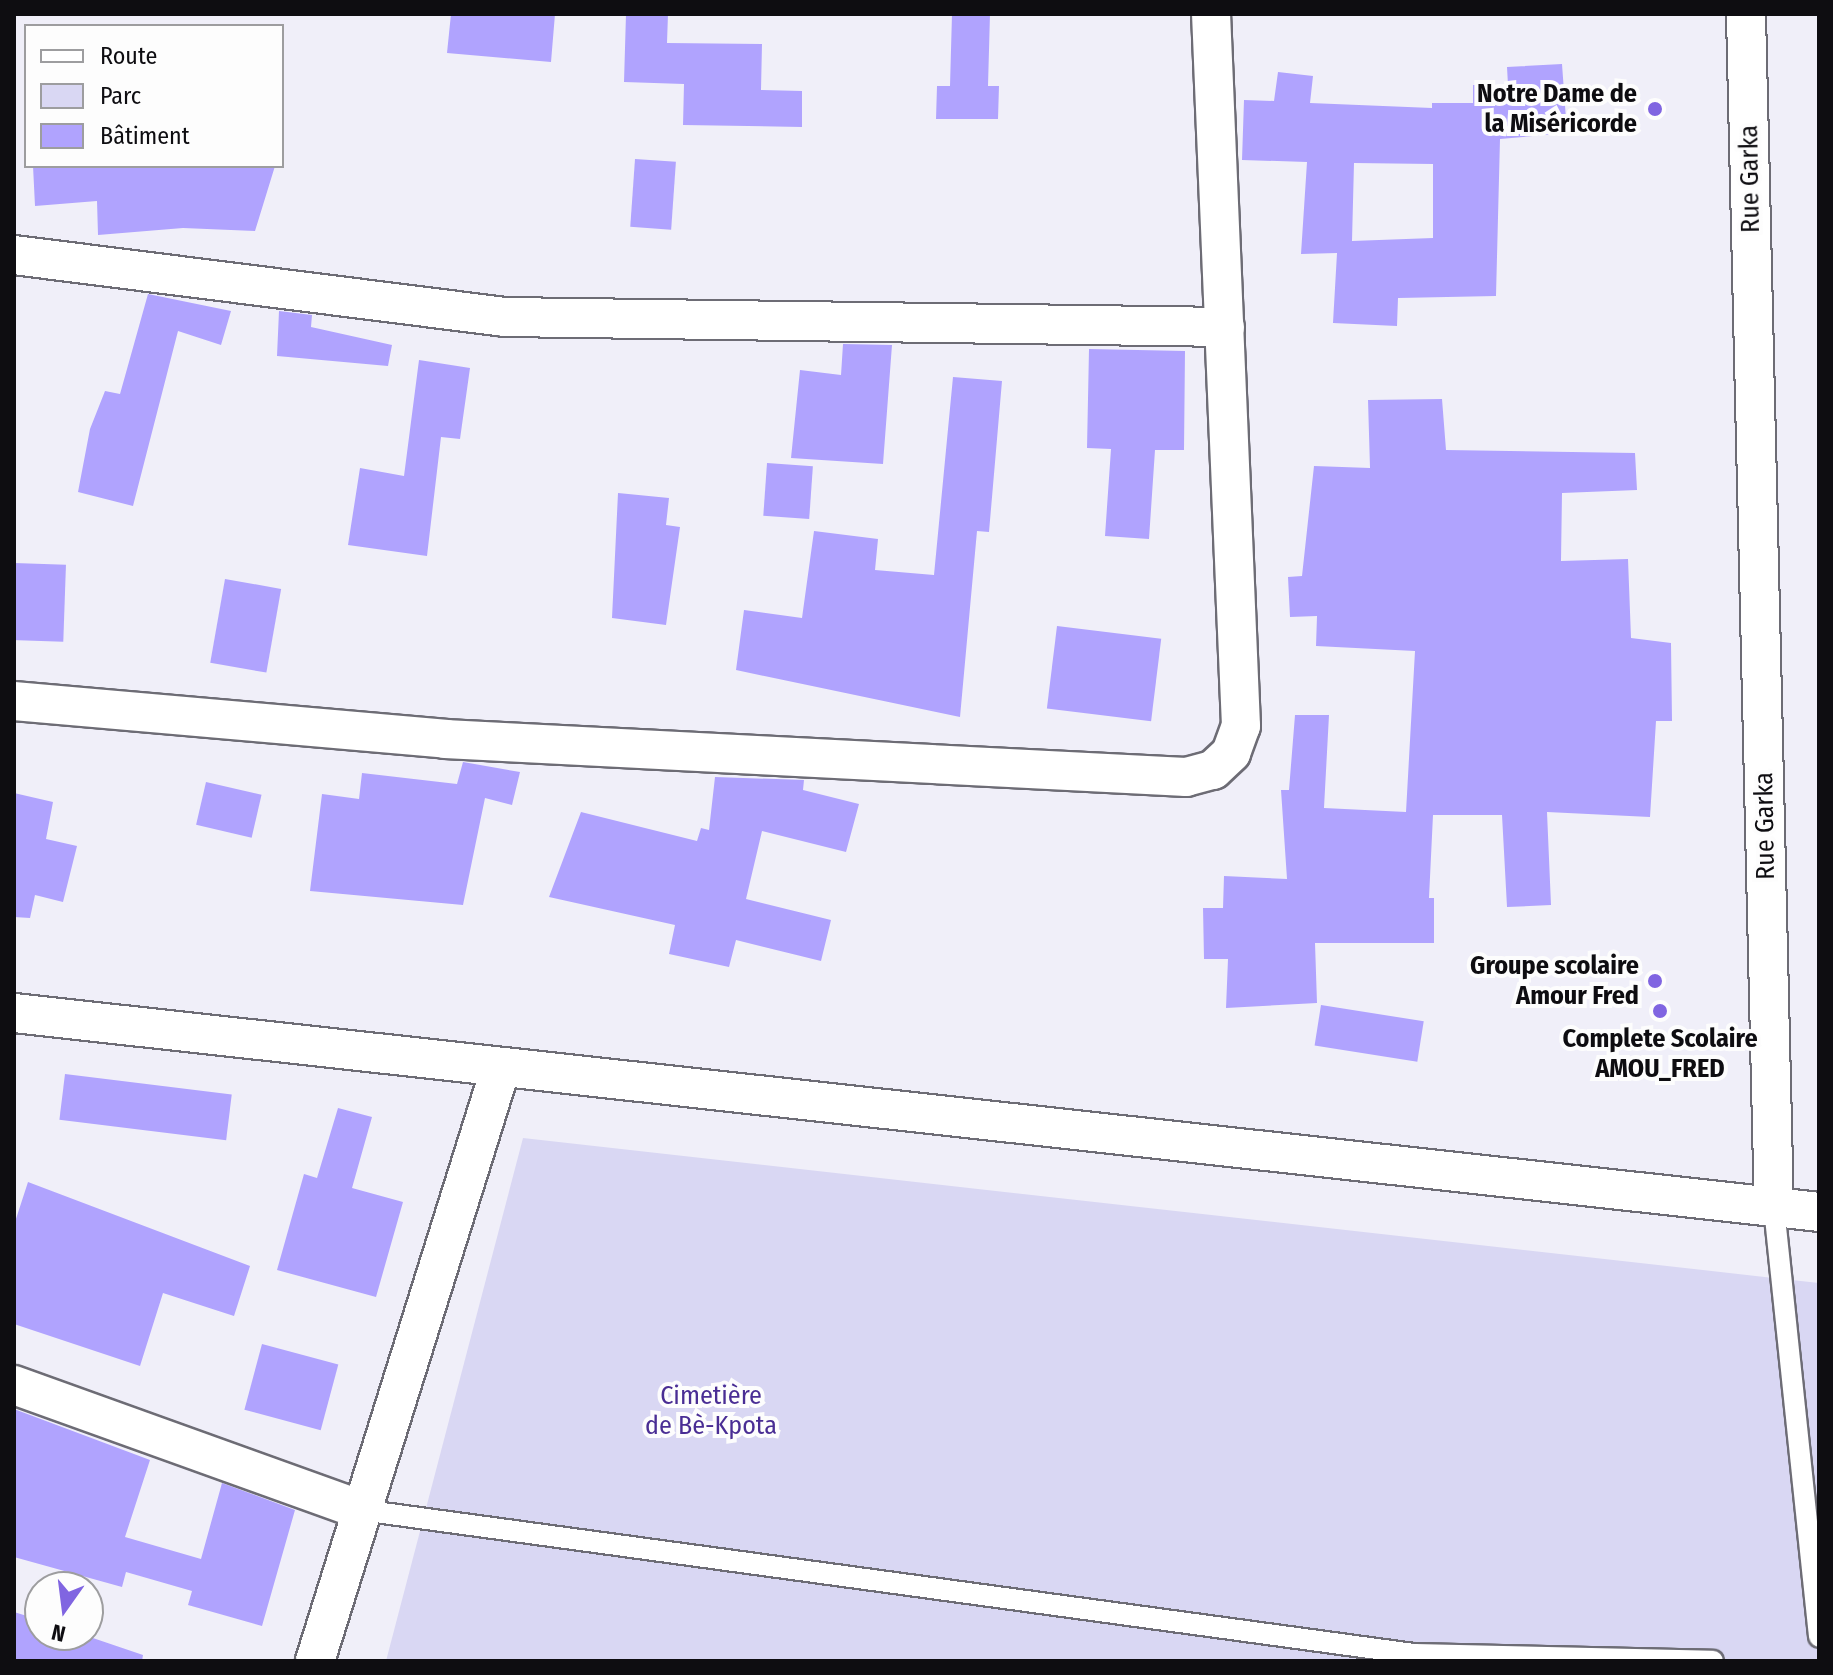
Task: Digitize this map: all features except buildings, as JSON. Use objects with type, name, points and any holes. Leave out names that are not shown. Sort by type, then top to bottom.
[{"type":"street","points":[[14,701],[445,739],[1186,777],[1213,770],[1231,753],[1241,726],[1211,14]]},
{"type":"street","name":"Rue Garka","points":[[1746,14],[1774,1208]]},
{"type":"street","points":[[14,255],[504,317],[1225,327]]},
{"type":"street","points":[[14,1013],[1819,1212]]},
{"type":"street","points":[[315,1661],[501,1067]]},
{"type":"street","points":[[14,1385],[361,1510]]},
{"type":"lane","name":"Rue Garka","points":[[1774,1208],[1819,1637]]},
{"type":"lane","points":[[361,1510],[1414,1654],[1713,1661]]},
{"type":"green space","name":"Cimetière de Bè-Kpota","points":[[523,1138],[1819,1283],[1819,1661],[386,1661]]},
{"type":"place","name":"Notre Dame de la Miséricorde","points":[[1655,109]]},
{"type":"place","name":"Groupe scolaire Amour Fred","points":[[1655,981]]},
{"type":"place","name":"Complete Scolaire AMOU_FRED","points":[[1660,1011]]}]
